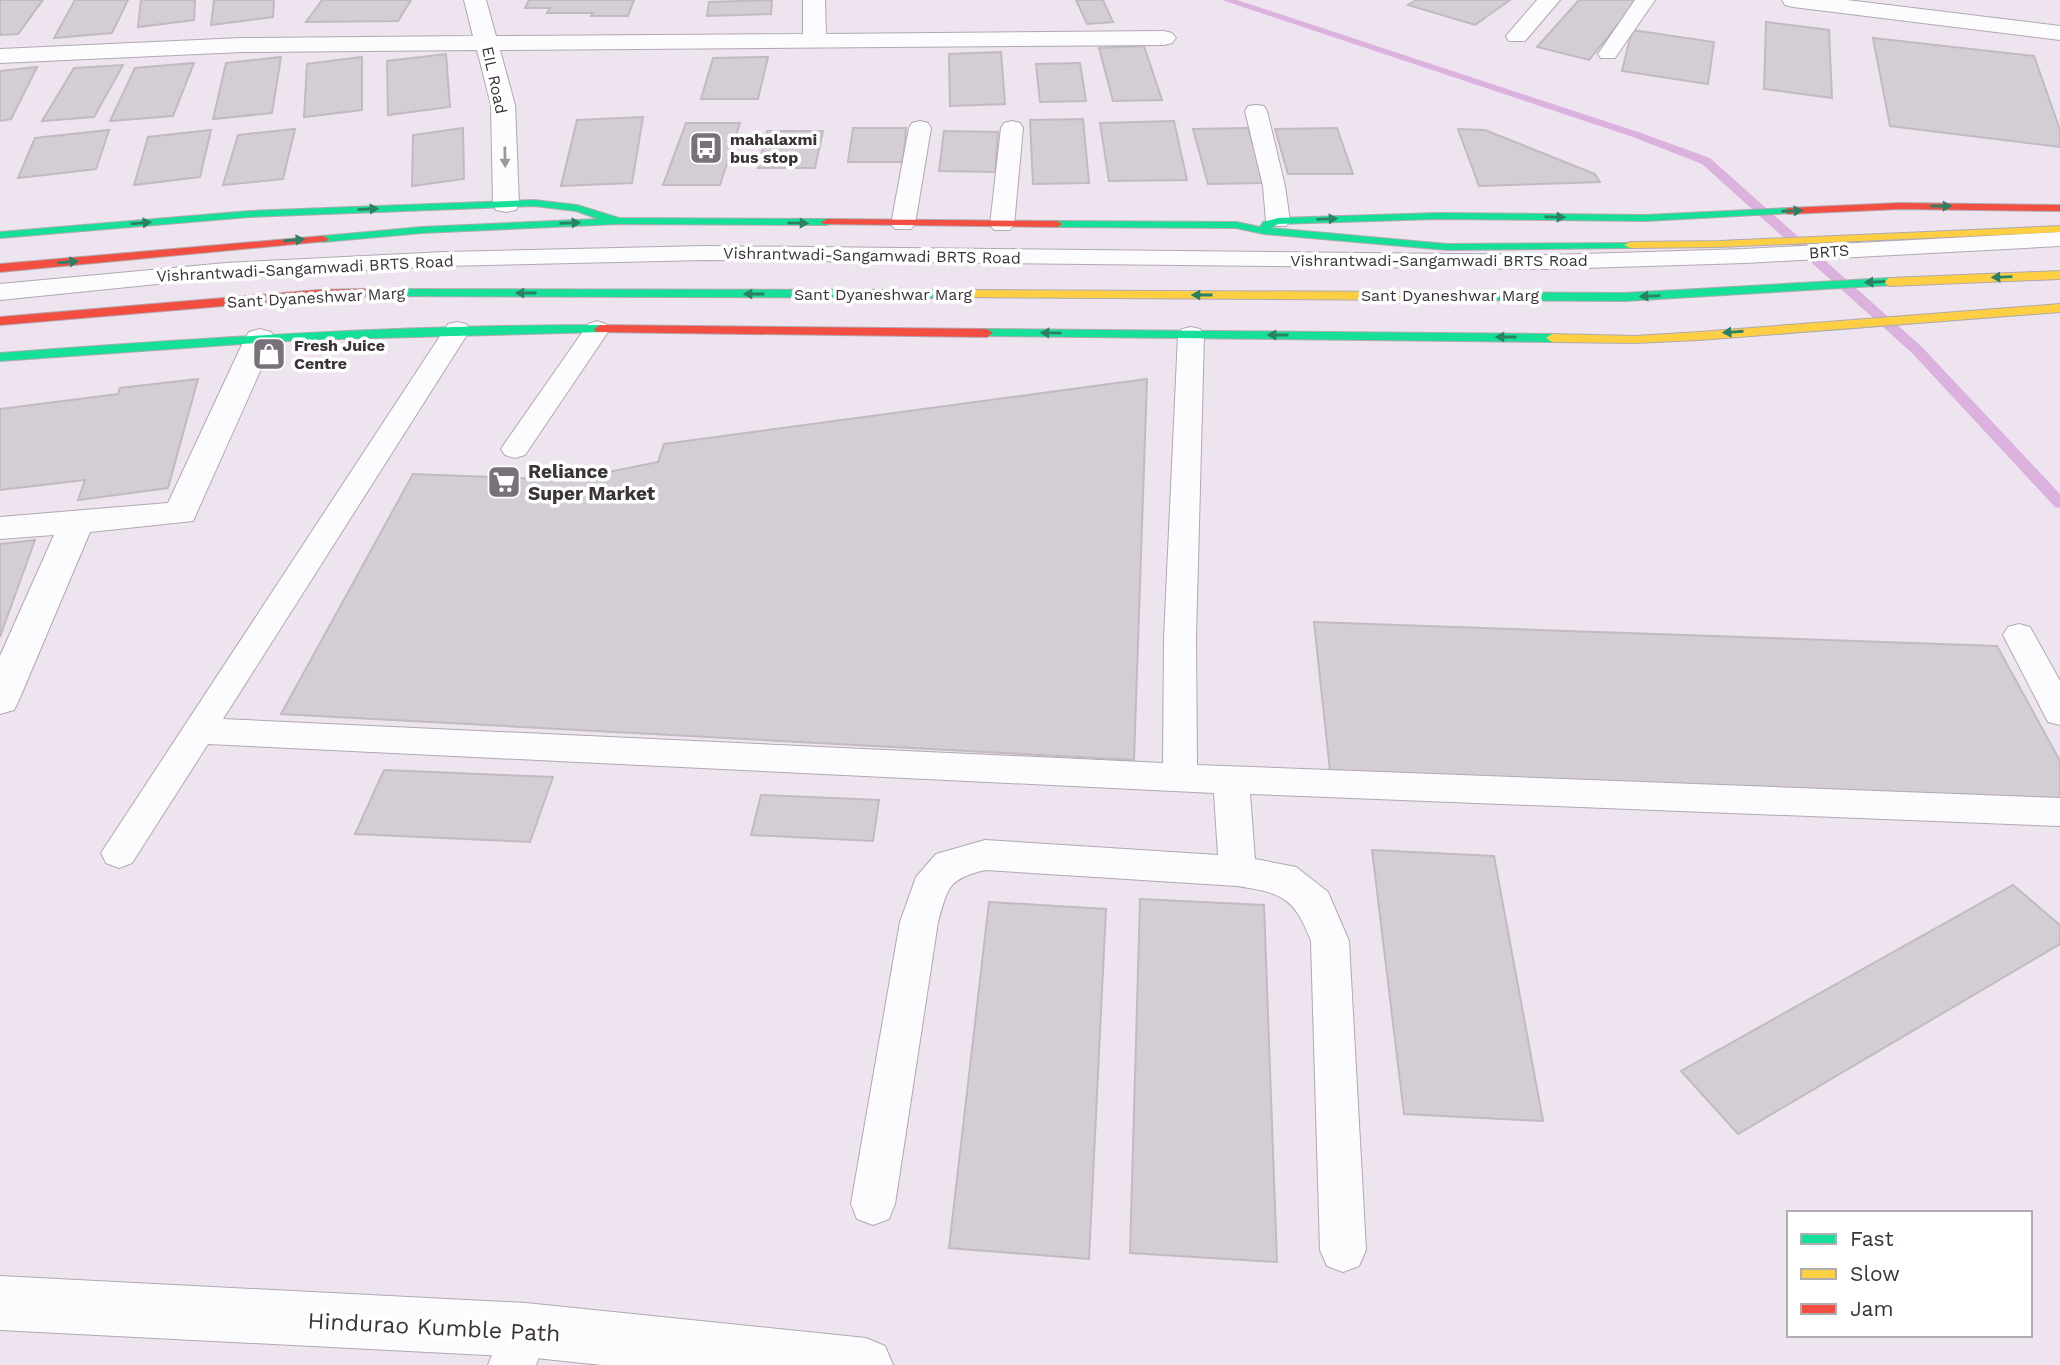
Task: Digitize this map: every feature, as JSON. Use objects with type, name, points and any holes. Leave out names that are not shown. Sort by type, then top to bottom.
[{"type":"main road","points":[[0,235],[250,214],[506,204],[566,204],[590,209],[618,221]]},
{"type":"main road","points":[[1271,226],[1425,216],[1645,218],[1873,208],[2060,208]]},
{"type":"main road","points":[[0,268],[422,230],[618,221],[1271,226],[1447,247],[1719,244],[2060,229]]},
{"type":"main road","name":"Sant Dyaneshwar Marg","points":[[0,321],[318,294],[394,292],[1625,297],[2060,275]]},
{"type":"main road","points":[[0,357],[260,338],[457,330],[1646,339],[1801,328],[1972,311],[2060,308]]},
{"type":"street","name":"EIL Road","points":[[475,0],[503,105],[506,204]]},
{"type":"street","points":[[814,0],[815,40]]},
{"type":"street","points":[[1517,36],[1549,0]]},
{"type":"street","points":[[1793,0],[2060,33]]},
{"type":"street","points":[[0,56],[242,45],[1164,38]]},
{"type":"street","points":[[0,528],[181,513],[260,338]]},
{"type":"street","points":[[0,700],[77,522]]},
{"type":"street","name":"Hindurao Kumble Path","points":[[0,1303],[519,1348],[866,1365]]},
{"type":"lane","points":[[1608,54],[1645,0]]},
{"type":"lane","points":[[1256,111],[1274,187],[1271,226]]},
{"type":"lane","points":[[903,224],[920,128]]},
{"type":"lane","points":[[1002,225],[1012,128]]},
{"type":"lane","name":"BRTS","points":[[1745,256],[2060,239]]},
{"type":"lane","name":"Vishrantwadi-Sangamwadi BRTS Road","points":[[0,292],[226,270],[328,264],[691,254],[1551,262],[1745,256]]},
{"type":"lane","points":[[514,449],[597,329]]},
{"type":"lane","points":[[119,853],[457,330]]},
{"type":"lane","points":[[1180,778],[1180,638],[1191,335]]},
{"type":"lane","points":[[2019,635],[2060,713]]},
{"type":"lane","points":[[198,731],[1180,778],[2060,812]]},
{"type":"lane","points":[[1231,780],[1237,871]]},
{"type":"lane","points":[[873,1204],[919,922],[929,888],[949,864],[985,855],[1237,871],[1283,878],[1315,903],[1330,941],[1343,1250]]},
{"type":"building","points":[[0,0],[43,0],[18,34],[0,35]]},
{"type":"building","points":[[75,0],[128,0],[112,33],[54,38]]},
{"type":"building","points":[[141,0],[195,0],[194,20],[138,27]]},
{"type":"building","points":[[214,0],[274,0],[273,17],[211,25]]},
{"type":"building","points":[[322,0],[411,0],[398,21],[306,22]]},
{"type":"building","points":[[529,0],[634,0],[628,16],[591,16],[593,13],[547,13],[550,8],[525,8]]},
{"type":"building","points":[[772,0],[771,14],[707,16],[709,2]]},
{"type":"building","points":[[1076,0],[1103,0],[1113,22],[1087,24]]},
{"type":"building","points":[[1416,0],[1510,0],[1475,25],[1408,5]]},
{"type":"building","points":[[1579,0],[1638,0],[1589,60],[1537,47]]},
{"type":"building","points":[[1766,22],[1829,30],[1832,98],[1764,89]]},
{"type":"building","points":[[1632,30],[1714,42],[1708,84],[1622,71]]},
{"type":"building","points":[[1873,38],[2034,56],[2060,130],[2060,147],[1890,126]]},
{"type":"building","points":[[1144,46],[1162,100],[1113,101],[1099,48]]},
{"type":"building","points":[[1001,52],[1005,104],[950,106],[949,54]]},
{"type":"building","points":[[446,54],[450,107],[388,115],[387,61]]},
{"type":"building","points":[[281,57],[272,113],[213,119],[226,63]]},
{"type":"building","points":[[362,57],[362,110],[304,117],[307,64]]},
{"type":"building","points":[[768,57],[758,99],[701,99],[713,58]]},
{"type":"building","points":[[194,63],[173,116],[110,121],[135,68]]},
{"type":"building","points":[[1080,63],[1086,101],[1040,102],[1036,64]]},
{"type":"building","points":[[123,65],[94,117],[42,121],[74,68]]},
{"type":"building","points":[[37,67],[11,119],[0,121],[0,71]]},
{"type":"building","points":[[643,117],[632,183],[561,186],[577,120]]},
{"type":"building","points":[[1083,119],[1089,183],[1033,184],[1030,120]]},
{"type":"building","points":[[1174,121],[1187,180],[1109,181],[1100,123]]},
{"type":"building","points":[[686,123],[740,123],[720,185],[663,185]]},
{"type":"building","points":[[463,128],[464,179],[412,186],[413,135]]},
{"type":"building","points":[[853,128],[906,128],[903,162],[848,162]]},
{"type":"building","points":[[1248,128],[1265,183],[1208,184],[1193,129]]},
{"type":"building","points":[[1337,128],[1353,174],[1288,174],[1275,129]]},
{"type":"building","points":[[295,129],[283,179],[223,185],[238,135]]},
{"type":"building","points":[[1458,129],[1485,130],[1595,174],[1600,182],[1479,186]]},
{"type":"building","points":[[109,130],[96,169],[18,178],[35,138]]},
{"type":"building","points":[[211,130],[200,177],[134,185],[148,137]]},
{"type":"building","points":[[767,131],[823,131],[815,168],[758,168]]},
{"type":"building","points":[[944,131],[998,132],[995,172],[939,171]]},
{"type":"building","points":[[198,379],[168,488],[78,500],[85,480],[0,490],[0,409],[118,394],[120,388]]},
{"type":"building","points":[[1147,379],[1134,760],[281,714],[413,474],[569,480],[658,462],[664,444]]},
{"type":"building","points":[[35,540],[0,637],[0,544]]},
{"type":"building","points":[[1314,622],[1997,646],[2060,761],[2060,799],[1330,771]]},
{"type":"building","points":[[384,770],[553,777],[530,842],[355,834]]},
{"type":"building","points":[[761,795],[879,800],[873,841],[751,835]]},
{"type":"building","points":[[1372,850],[1494,856],[1543,1121],[1404,1114]]},
{"type":"building","points":[[2013,885],[2060,925],[2060,944],[1738,1134],[1681,1071]]},
{"type":"building","points":[[1140,899],[1264,905],[1277,1262],[1130,1253]]},
{"type":"building","points":[[989,902],[1106,909],[1089,1259],[949,1248]]},
{"type":"waterway","points":[[1227,0],[1637,135],[1706,161],[1917,350],[2060,503]]},
{"type":"traffic: fast","points":[[0,235],[250,214],[534,203],[577,208],[618,221]]},
{"type":"traffic: fast","points":[[1264,231],[1267,224],[1278,221],[1438,216],[1645,218],[1788,211]]},
{"type":"traffic: fast","points":[[323,239],[422,230],[618,221],[827,222]]},
{"type":"traffic: fast","points":[[1057,224],[1236,225],[1264,231],[1447,247],[1630,245]]},
{"type":"traffic: fast","points":[[1413,296],[1625,297],[1889,282]]},
{"type":"traffic: fast","points":[[366,293],[957,294]]},
{"type":"traffic: fast","points":[[0,357],[300,336],[450,330],[600,329]]},
{"type":"traffic: fast","points":[[987,333],[1552,338]]},
{"type":"traffic: slow","points":[[1630,245],[1719,244],[2060,229]]},
{"type":"traffic: slow","points":[[1889,282],[2060,275]]},
{"type":"traffic: slow","points":[[957,294],[1413,296]]},
{"type":"traffic: slow","points":[[1552,338],[1635,339],[1699,336],[2060,308]]},
{"type":"traffic: jam","points":[[1788,211],[1900,206],[2060,208]]},
{"type":"traffic: jam","points":[[827,222],[1057,224]]},
{"type":"traffic: jam","points":[[0,268],[323,239]]},
{"type":"traffic: jam","points":[[0,321],[318,294],[366,293]]},
{"type":"traffic: jam","points":[[600,329],[987,333]]},
{"type":"place","name":"mahalaxmi bus stop","points":[[706,148]]},
{"type":"place","name":"Fresh Juice Centre","points":[[269,354]]},
{"type":"place","name":"Reliance Super Market","points":[[504,482]]}]
